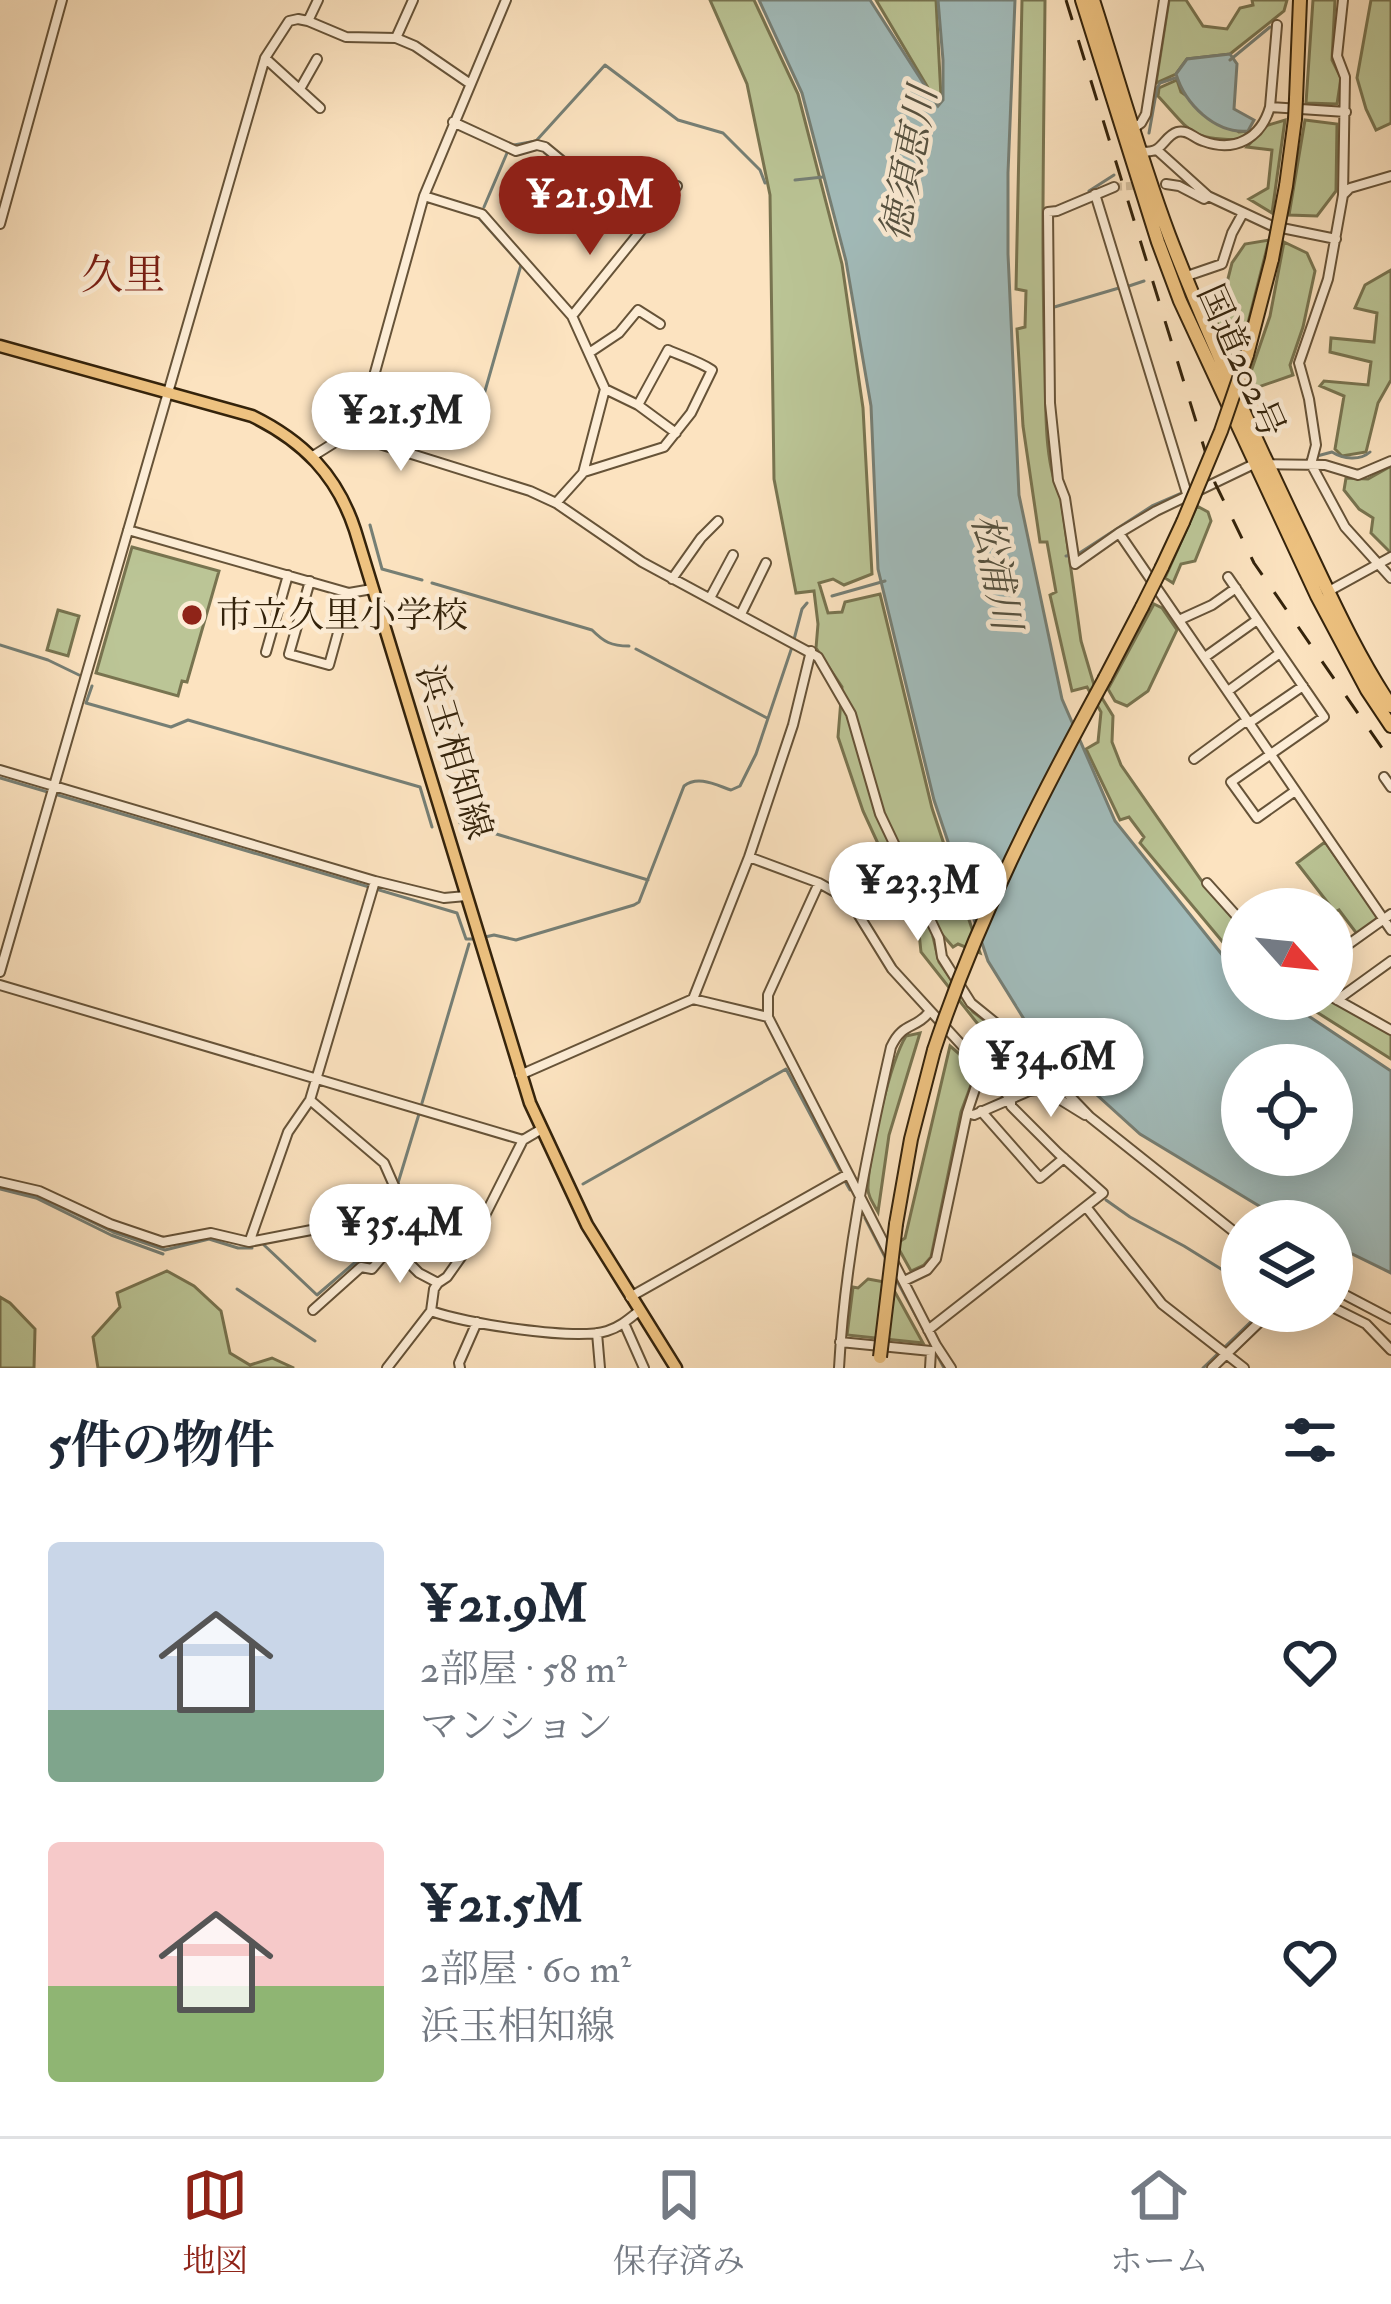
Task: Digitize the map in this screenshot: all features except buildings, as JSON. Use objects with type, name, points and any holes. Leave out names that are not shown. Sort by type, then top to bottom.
[{"type":"highway","name":"国道202号","points":[[1082,0],[1136,153],[1260,463],[1327,615],[1391,726]]},
{"type":"highway","name":"国道202号","points":[[1093,0],[1134,128],[1136,153],[1180,301],[1260,463],[1391,706]]},
{"type":"highway","points":[[880,1363],[911,1139],[952,997],[992,897],[1183,522],[1247,355],[1286,187],[1295,119],[1300,0]]},
{"type":"main road","name":"浜玉相知線","points":[[0,346],[252,416],[286,434],[332,479],[346,504],[540,1130],[586,1225],[676,1368]]},
{"type":"street","points":[[0,224],[62,0]]},
{"type":"street","points":[[308,21],[318,0]]},
{"type":"street","points":[[396,38],[413,0]]},
{"type":"street","points":[[357,437],[424,196],[506,0]]},
{"type":"street","points":[[1134,128],[1146,114],[1164,0]]},
{"type":"street","points":[[1343,0],[1337,56],[1345,77],[1343,195],[1328,279],[1299,363],[1316,445],[1311,464],[1345,527],[1391,578]]},
{"type":"street","points":[[0,972],[259,69],[289,21],[298,19],[346,37],[396,38],[469,83]]},
{"type":"street","points":[[1136,153],[1157,150],[1181,131],[1208,143],[1243,144],[1267,118],[1277,25]]},
{"type":"street","points":[[265,58],[320,108]]},
{"type":"street","points":[[300,89],[317,58]]},
{"type":"street","points":[[1270,106],[1346,112]]},
{"type":"street","points":[[453,122],[516,152],[544,147],[642,227]]},
{"type":"street","points":[[1157,150],[1208,196],[1272,226],[1336,239]]},
{"type":"street","points":[[1343,195],[1350,188],[1391,176]]},
{"type":"street","points":[[1166,184],[1204,199],[1208,196]]},
{"type":"street","points":[[572,316],[677,186]]},
{"type":"street","points":[[1114,187],[1048,212],[1050,404],[1058,479],[1075,564],[1156,511],[1260,463],[1311,464],[1358,475],[1391,461]]},
{"type":"street","points":[[1095,194],[1188,497]]},
{"type":"street","points":[[424,196],[482,214],[572,316],[605,389],[583,472],[556,503]]},
{"type":"street","points":[[1185,276],[1222,264],[1243,213]]},
{"type":"street","points":[[589,353],[619,333],[638,310],[660,324]]},
{"type":"street","points":[[583,472],[664,447],[691,413],[712,370],[668,350],[638,405]]},
{"type":"street","points":[[605,389],[638,405],[676,433]]},
{"type":"street","points":[[313,456],[338,441],[357,437],[530,491],[556,503],[642,562],[811,651],[851,713],[880,814],[939,938],[942,957],[971,1004],[1013,1037],[1090,1117],[1221,1221]]},
{"type":"street","points":[[672,579],[718,521]]},
{"type":"street","points":[[128,530],[349,592],[372,590]]},
{"type":"street","points":[[1119,533],[1387,917],[1391,930]]},
{"type":"street","points":[[710,598],[733,555]]},
{"type":"street","points":[[1329,591],[1391,557]]},
{"type":"street","points":[[741,614],[766,563]]},
{"type":"street","points":[[266,652],[288,575]]},
{"type":"street","points":[[1228,577],[1324,718],[1231,782],[1257,818],[1295,791]]},
{"type":"street","points":[[310,581],[289,653],[329,665],[349,592]]},
{"type":"street","points":[[1179,620],[1236,588]]},
{"type":"street","points":[[1204,657],[1257,620]]},
{"type":"street","points":[[693,999],[794,725],[811,651]]},
{"type":"street","points":[[1227,691],[1280,653]]},
{"type":"street","points":[[394,658],[408,655]]},
{"type":"street","points":[[1377,685],[1391,677]]},
{"type":"street","points":[[1194,759],[1303,686]]},
{"type":"street","points":[[0,770],[54,791],[373,885],[444,898],[466,896]]},
{"type":"street","points":[[1384,777],[1391,787]]},
{"type":"street","points":[[749,856],[819,883],[855,910],[892,970],[1011,1099],[1011,1106],[1103,1193],[928,1330]]},
{"type":"street","points":[[819,883],[768,995],[768,1017],[928,1330],[933,1348],[930,1368]]},
{"type":"street","points":[[1207,883],[1221,899]]},
{"type":"street","points":[[249,1242],[287,1132],[310,1100],[373,885]]},
{"type":"street","points":[[1353,941],[1387,917]]},
{"type":"street","points":[[1353,986],[1391,961]]},
{"type":"street","points":[[0,986],[523,1140]]},
{"type":"street","points":[[520,1075],[693,999],[768,1017]]},
{"type":"street","points":[[1353,1009],[1386,1027],[1391,1018]]},
{"type":"street","points":[[839,1368],[859,1192],[891,1046],[900,1031],[922,1021],[930,1011]]},
{"type":"street","points":[[904,1281],[927,1270],[936,1258],[967,1113],[982,1068]]},
{"type":"street","points":[[967,1113],[1043,1090],[1090,1117]]},
{"type":"street","points":[[310,1100],[384,1163],[399,1197],[385,1221],[390,1244],[372,1269],[361,1267],[313,1310]]},
{"type":"street","points":[[981,1112],[1040,1178],[1064,1159]]},
{"type":"street","points":[[386,1368],[431,1311],[438,1282],[472,1243],[523,1140],[540,1130]]},
{"type":"street","points":[[630,1297],[848,1174]]},
{"type":"street","points":[[0,1182],[39,1191],[151,1240],[172,1242],[211,1233],[249,1242],[332,1226],[352,1228],[390,1244],[418,1274],[438,1282]]},
{"type":"street","points":[[1087,1208],[1162,1304],[1244,1368]]},
{"type":"street","points":[[1353,1299],[1391,1319]]},
{"type":"street","points":[[431,1311],[513,1329],[597,1333],[624,1323],[639,1311]]},
{"type":"street","points":[[1353,1318],[1391,1350]]},
{"type":"street","points":[[460,1368],[477,1322]]},
{"type":"street","points":[[624,1323],[644,1368]]},
{"type":"street","points":[[1212,1368],[1249,1332]]},
{"type":"street","points":[[597,1333],[600,1368]]},
{"type":"street","points":[[840,1342],[933,1348],[951,1368]]},
{"type":"green space","points":[[710,0],[754,0],[798,94],[842,264],[863,408],[872,574],[844,585],[833,579],[819,583],[828,613],[842,612],[845,602],[880,594],[932,808],[980,953],[958,944],[953,947],[940,932],[933,937],[939,962],[973,1012],[998,1030],[1048,1085],[1038,1087],[1000,1042],[992,1042],[921,952],[919,933],[863,811],[838,737],[842,687],[816,648],[814,591],[796,593],[774,479],[770,195],[747,84]]},
{"type":"green space","points":[[876,0],[936,0],[941,97],[937,103]]},
{"type":"green space","points":[[1022,0],[1045,0],[1046,419],[1081,641],[1094,685],[1113,716],[1112,742],[1121,765],[1221,904],[1221,940],[1140,843],[1144,837],[1129,817],[1120,820],[1086,749],[1098,742],[1101,712],[1087,687],[1072,691],[1050,595],[1056,592],[1047,542],[1040,542],[1023,426],[1017,329],[1025,327],[1026,291],[1016,289]]},
{"type":"green space","points":[[1169,0],[1186,0],[1203,26],[1227,29],[1240,8],[1253,5],[1252,0],[1287,0],[1284,11],[1230,54],[1187,59],[1176,74],[1156,83]]},
{"type":"green space","points":[[1313,0],[1335,0],[1332,60],[1341,78],[1337,104],[1306,103]]},
{"type":"green space","points":[[1371,0],[1391,0],[1391,123],[1376,130],[1357,78]]},
{"type":"green space","points":[[1177,80],[1181,92],[1239,132],[1248,131],[1243,140],[1202,136],[1186,126],[1158,96],[1159,88]]},
{"type":"green space","points":[[1285,120],[1272,213],[1249,199],[1268,188],[1272,150],[1247,147],[1265,126]]},
{"type":"green space","points":[[1305,120],[1337,124],[1336,191],[1317,216],[1289,215]]},
{"type":"green space","points":[[1269,240],[1237,366],[1217,322],[1232,263],[1245,244]]},
{"type":"green space","points":[[1284,242],[1307,253],[1315,271],[1290,365],[1293,375],[1244,392],[1270,316]]},
{"type":"green space","points":[[1391,270],[1391,380],[1378,403],[1366,452],[1342,456],[1335,449],[1344,396],[1320,386],[1324,381],[1368,385],[1371,362],[1330,352],[1331,338],[1374,342],[1377,313],[1355,308],[1365,285]]},
{"type":"green space","points":[[1391,466],[1390,552],[1371,533],[1373,518],[1344,490],[1346,478],[1368,479]]},
{"type":"green space","points":[[1197,506],[1208,512],[1211,521],[1195,561],[1181,564],[1173,583],[1165,578]]},
{"type":"green space","points":[[132,547],[219,571],[187,682],[182,681],[178,696],[96,673]]},
{"type":"green space","points":[[1154,604],[1177,630],[1148,691],[1127,706],[1115,701],[1108,689]]},
{"type":"green space","points":[[58,610],[79,616],[68,656],[47,650]]},
{"type":"green space","points":[[1325,842],[1376,921],[1357,934],[1353,888],[1316,888],[1297,863]]},
{"type":"green space","points":[[1353,1011],[1391,1033],[1391,1059],[1329,1020],[1353,1020]]},
{"type":"green space","points":[[920,1033],[889,1135],[878,1212],[868,1186],[881,1109],[906,1036]]},
{"type":"green space","points":[[950,1046],[977,1069],[961,1112],[931,1257],[911,1271],[896,1244],[905,1238]]},
{"type":"green space","points":[[167,1271],[194,1286],[221,1311],[230,1353],[250,1365],[272,1358],[294,1368],[98,1368],[93,1337],[120,1307],[117,1293]]},
{"type":"green space","points":[[868,1279],[890,1283],[923,1343],[847,1335],[853,1287]]},
{"type":"green space","points":[[0,1297],[35,1329],[34,1368],[0,1368]]},
{"type":"water","points":[[759,0],[870,0],[938,106],[943,100],[943,60],[938,0],[1015,0],[1008,254],[1019,495],[1062,699],[1115,821],[1221,953],[1221,1020],[1314,1020],[1350,1044],[1221,1044],[1221,1176],[1353,1176],[1353,1046],[1391,1071],[1391,1273],[1353,1254],[1353,1200],[1249,1200],[1140,1134],[1027,1024],[988,961],[934,800],[878,569],[871,406],[846,261],[802,93]]},
{"type":"water","points":[[1230,54],[1237,64],[1234,109],[1254,120],[1248,131],[1224,128],[1203,115],[1186,96],[1176,74],[1187,59]]},
{"type":"waterway","points":[[1230,60],[1270,27]]},
{"type":"waterway","points":[[514,145],[536,141],[605,65],[678,120],[723,133],[760,170],[765,183]]},
{"type":"waterway","points":[[1149,133],[1157,88],[1175,78]]},
{"type":"waterway","points":[[484,207],[507,153]]},
{"type":"waterway","points":[[1089,191],[1114,175]]},
{"type":"waterway","points":[[795,180],[823,177]]},
{"type":"waterway","points":[[479,218],[521,265],[481,405]]},
{"type":"waterway","points":[[1129,286],[1144,281]]},
{"type":"waterway","points":[[1051,308],[1119,288]]},
{"type":"waterway","points":[[1317,456],[1332,452],[1356,458],[1370,452]]},
{"type":"waterway","points":[[1066,556],[1078,554],[1152,506],[1182,493]]},
{"type":"waterway","points":[[370,525],[382,569],[422,580]]},
{"type":"waterway","points":[[832,596],[885,581]]},
{"type":"waterway","points":[[432,583],[592,630],[608,642],[629,646]]},
{"type":"waterway","points":[[485,937],[516,940],[639,902],[684,786],[701,781],[731,790],[740,786],[756,754],[807,603]]},
{"type":"waterway","points":[[0,645],[79,675]]},
{"type":"waterway","points":[[636,649],[767,718]]},
{"type":"waterway","points":[[92,686],[86,703],[171,727],[188,720],[420,787],[432,827]]},
{"type":"waterway","points":[[0,778],[457,913],[466,939],[476,939]]},
{"type":"waterway","points":[[460,823],[648,880]]},
{"type":"waterway","points":[[422,1103],[469,944]]},
{"type":"waterway","points":[[583,1184],[786,1069],[840,1170]]},
{"type":"waterway","points":[[392,1227],[404,1197],[398,1183],[419,1114]]},
{"type":"waterway","points":[[846,1183],[850,1190]]},
{"type":"waterway","points":[[0,1186],[36,1195],[113,1232],[165,1250],[209,1239],[252,1248]]},
{"type":"waterway","points":[[0,1189],[36,1198],[163,1254]]},
{"type":"waterway","points":[[1106,1200],[1221,1269]]},
{"type":"waterway","points":[[865,1218],[886,1259]]},
{"type":"waterway","points":[[264,1245],[317,1295],[359,1259],[369,1263],[383,1246]]},
{"type":"waterway","points":[[896,1279],[944,1368]]},
{"type":"waterway","points":[[237,1289],[315,1341]]},
{"type":"waterway","points":[[1203,1368],[1240,1332]]},
{"type":"tunnel","points":[[1114,187],[1166,184]]},
{"type":"railway","points":[[1066,0],[1215,483],[1254,563],[1391,761]]},
{"type":"place","name":"市立久里小学校","points":[[192,615]]},
{"type":"district","name":"久里","points":[[123,276]]},
{"type":"water label","name":"徳須恵川","points":[[909,164]]},
{"type":"water label","name":"松浦川","points":[[996,572]]}]
